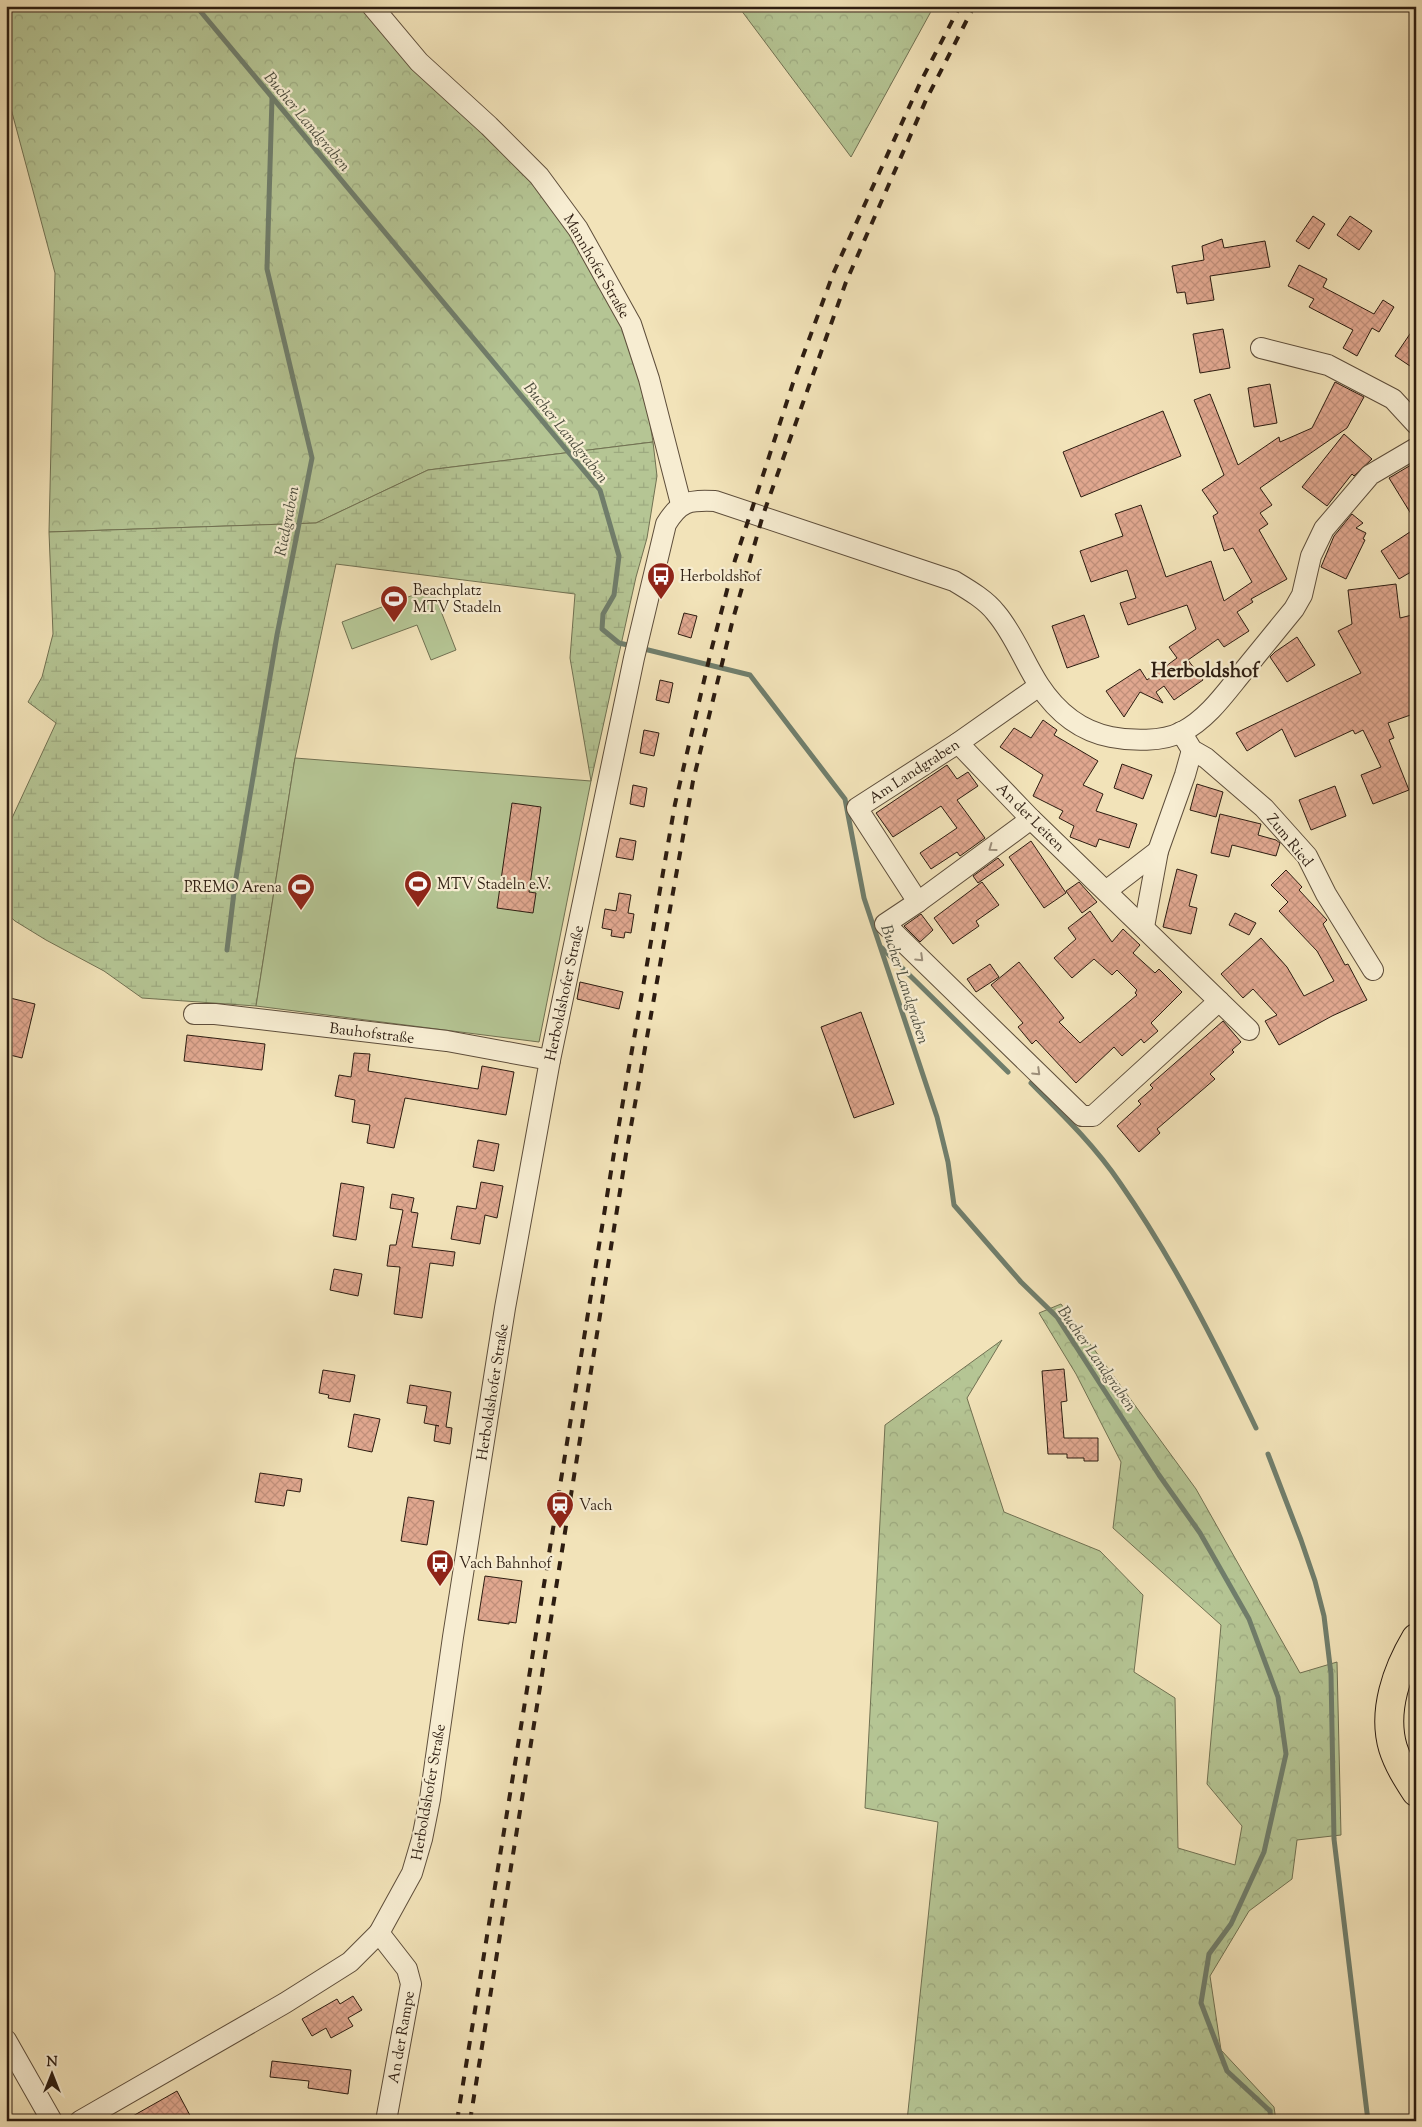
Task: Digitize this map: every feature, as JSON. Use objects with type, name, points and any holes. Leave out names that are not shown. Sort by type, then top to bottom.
[{"type":"highway","points":[[1416,1638],[1402,1662],[1392,1693],[1390,1720],[1393,1748],[1402,1771],[1416,1792]]},
{"type":"street","name":"Mannhofer Straße","points":[[372,6],[419,62],[489,126],[539,176],[578,228],[631,324],[650,379],[681,504]]},
{"type":"street","points":[[1261,348],[1328,365],[1393,399],[1416,424]]},
{"type":"street","points":[[681,504],[691,501],[714,501],[732,506],[954,581],[968,589],[995,611],[1003,621],[1039,686],[1058,709],[1074,723],[1097,734],[1121,739],[1159,738],[1181,732],[1210,711],[1294,609],[1302,595],[1311,556],[1324,529],[1370,475],[1416,448]]},
{"type":"street","name":"Herboldshofer Straße","points":[[82,2120],[286,2003],[350,1962],[379,1934],[412,1873],[422,1839],[505,1308],[550,1060],[634,658],[666,524],[673,512],[681,504]]},
{"type":"street","name":"Am Landgraben","points":[[918,902],[857,808],[958,743],[1039,686]]},
{"type":"street","name":"Zum Ried","points":[[1181,732],[1192,750],[1206,758],[1264,808],[1307,856],[1326,894],[1373,970]]},
{"type":"street","name":"An der Leiten","points":[[958,743],[1031,819],[1249,1030]]},
{"type":"street","points":[[1144,927],[1158,851],[1192,750]]},
{"type":"street","points":[[1031,819],[885,924],[1082,1116],[1092,1116],[1219,1001]]},
{"type":"street","points":[[1106,891],[1158,851]]},
{"type":"street","name":"Bauhofstraße","points":[[194,1014],[215,1014],[447,1041],[550,1060]]},
{"type":"street","name":"An der Rampe","points":[[379,1934],[407,1968],[410,1984],[386,2121]]},
{"type":"street","points":[[6,2040],[52,2121]]},
{"type":"green space","points":[[6,6],[376,6],[525,161],[634,325],[653,442],[428,470],[316,523],[49,532],[55,273],[6,90]]},
{"type":"green space","points":[[738,6],[934,6],[851,157]]},
{"type":"green space","points":[[653,442],[657,476],[647,538],[636,577],[591,781],[570,658],[575,594],[336,564],[295,758],[256,1006],[142,998],[104,971],[46,940],[15,921],[6,913],[6,831],[56,723],[28,702],[42,677],[53,634],[49,532],[316,523],[428,470]]},
{"type":"green space","name":"Beachplatz MTV Stadeln","points":[[432,588],[456,650],[431,660],[417,625],[352,649],[342,622]]},
{"type":"green space","name":"MTV Stadeln e.V.","points":[[295,758],[591,781],[539,1042],[256,1006]]},
{"type":"green space","points":[[1061,1304],[1196,1489],[1300,1673],[1337,1662],[1341,1835],[1297,1840],[1292,1879],[1249,1911],[1210,1976],[1221,2050],[1274,2107],[1276,2121],[907,2121],[938,1822],[865,1808],[885,1425],[1002,1340],[967,1398],[1004,1512],[1100,1551],[1143,1595],[1134,1672],[1175,1698],[1178,1848],[1235,1865],[1242,1826],[1207,1784],[1221,1625],[1113,1528],[1121,1462],[1076,1374],[1039,1313]]},
{"type":"building","points":[[1313,216],[1325,224],[1309,249],[1296,241]]},
{"type":"building","points":[[1350,216],[1372,231],[1359,250],[1337,235]]},
{"type":"building","points":[[1222,239],[1224,248],[1265,241],[1270,267],[1210,276],[1214,300],[1187,304],[1185,292],[1177,293],[1172,266],[1204,260],[1202,246]]},
{"type":"building","points":[[1299,265],[1327,279],[1323,287],[1374,314],[1383,300],[1394,307],[1379,332],[1372,328],[1357,356],[1343,348],[1353,330],[1309,307],[1314,299],[1288,286]]},
{"type":"building","points":[[1416,325],[1416,370],[1395,356]]},
{"type":"building","points":[[1223,329],[1230,368],[1200,373],[1193,334]]},
{"type":"building","points":[[1335,382],[1364,397],[1347,428],[1260,488],[1272,505],[1260,513],[1268,524],[1259,530],[1287,579],[1251,599],[1253,602],[1237,612],[1249,631],[1224,647],[1218,639],[1188,660],[1203,680],[1174,700],[1164,686],[1156,692],[1163,703],[1140,692],[1124,717],[1106,691],[1140,669],[1147,680],[1177,658],[1169,647],[1196,629],[1187,605],[1128,625],[1120,603],[1136,598],[1127,570],[1091,582],[1080,551],[1123,536],[1115,514],[1141,505],[1166,577],[1211,561],[1224,601],[1252,582],[1233,548],[1224,551],[1213,516],[1218,513],[1202,490],[1224,475],[1194,400],[1210,394],[1238,465],[1279,437],[1280,442],[1312,428]]},
{"type":"building","points":[[1270,384],[1277,423],[1254,427],[1248,388]]},
{"type":"building","points":[[1163,411],[1181,456],[1081,497],[1063,452]]},
{"type":"building","points":[[1344,434],[1372,459],[1354,476],[1352,474],[1327,506],[1302,487]]},
{"type":"building","points":[[1416,462],[1416,522],[1389,478]]},
{"type":"building","points":[[1352,514],[1363,523],[1356,528],[1366,533],[1363,539],[1365,540],[1346,579],[1321,567],[1334,536]]},
{"type":"building","points":[[1416,528],[1416,569],[1399,579],[1381,551]]},
{"type":"building","points":[[1396,584],[1400,618],[1416,614],[1416,713],[1388,723],[1394,738],[1389,740],[1409,790],[1373,804],[1361,775],[1381,767],[1363,730],[1355,734],[1353,730],[1295,757],[1282,729],[1247,751],[1236,733],[1361,673],[1338,631],[1352,624],[1348,590]]},
{"type":"building","points":[[684,613],[697,616],[691,638],[678,634]]},
{"type":"building","points":[[1084,615],[1099,657],[1067,668],[1052,626]]},
{"type":"building","points":[[1297,637],[1315,665],[1287,682],[1270,657]]},
{"type":"building","points":[[660,680],[673,683],[669,703],[656,700]]},
{"type":"building","points":[[1043,720],[1057,730],[1054,735],[1098,761],[1083,785],[1103,794],[1096,811],[1137,824],[1129,848],[1099,839],[1096,847],[1070,837],[1074,826],[1059,818],[1063,811],[1033,796],[1043,775],[1000,747],[1014,728],[1031,738]]},
{"type":"building","points":[[644,730],[659,733],[654,756],[640,753]]},
{"type":"building","points":[[1122,764],[1152,775],[1143,799],[1114,788]]},
{"type":"building","points":[[947,765],[957,779],[968,772],[978,786],[957,800],[985,838],[960,856],[957,852],[931,869],[920,853],[957,828],[941,806],[893,837],[876,813]]},
{"type":"building","points":[[1197,784],[1223,792],[1216,817],[1190,810]]},
{"type":"building","points":[[633,785],[647,788],[644,807],[630,804]]},
{"type":"building","points":[[1335,786],[1346,816],[1311,830],[1299,800]]},
{"type":"building","name":"MTV Stadeln e.V.","points":[[512,803],[541,807],[529,892],[536,893],[533,913],[497,908]]},
{"type":"building","points":[[1220,814],[1261,824],[1258,835],[1280,843],[1276,856],[1232,845],[1229,857],[1211,853]]},
{"type":"building","points":[[620,838],[636,841],[633,860],[616,857]]},
{"type":"building","points":[[1031,841],[1066,893],[1044,908],[1009,857]]},
{"type":"building","points":[[998,858],[1004,865],[978,883],[973,876]]},
{"type":"building","points":[[1177,869],[1197,875],[1189,906],[1197,908],[1191,934],[1163,927]]},
{"type":"building","points":[[1286,870],[1302,887],[1299,890],[1327,920],[1323,924],[1345,965],[1348,964],[1367,1000],[1332,1016],[1279,1045],[1265,1021],[1277,1015],[1253,989],[1243,998],[1221,974],[1261,938],[1287,967],[1304,996],[1334,981],[1317,951],[1279,911],[1288,902],[1271,885]]},
{"type":"building","points":[[982,882],[999,905],[976,921],[979,926],[953,944],[934,918]]},
{"type":"building","points":[[1079,882],[1097,902],[1082,913],[1066,891]]},
{"type":"building","points":[[619,893],[631,895],[628,913],[634,914],[631,933],[625,932],[624,938],[611,936],[612,930],[602,928],[605,909],[616,911]]},
{"type":"building","points":[[1090,911],[1112,942],[1123,929],[1140,945],[1133,953],[1155,973],[1159,969],[1182,992],[1151,1023],[1158,1031],[1144,1043],[1141,1039],[1122,1056],[1114,1047],[1076,1083],[1036,1040],[1032,1044],[1018,1027],[1023,1023],[991,985],[1019,962],[1064,1018],[1059,1022],[1080,1043],[1137,995],[1135,993],[1137,990],[1117,970],[1112,975],[1094,959],[1072,978],[1054,958],[1076,939],[1068,928]]},
{"type":"building","points":[[1235,913],[1256,923],[1249,935],[1229,925]]},
{"type":"building","points":[[921,914],[933,930],[920,942],[904,926]]},
{"type":"building","points":[[990,964],[999,977],[976,992],[967,979]]},
{"type":"building","points":[[580,982],[623,992],[619,1009],[577,999]]},
{"type":"building","points":[[6,997],[35,1004],[22,1058],[6,1054]]},
{"type":"building","points":[[861,1012],[894,1104],[854,1118],[821,1027]]},
{"type":"building","points":[[1223,1021],[1241,1042],[1232,1050],[1234,1052],[1210,1074],[1215,1079],[1157,1129],[1160,1133],[1139,1152],[1117,1126],[1141,1104],[1138,1101],[1153,1088],[1150,1085]]},
{"type":"building","points":[[187,1035],[265,1044],[262,1070],[184,1061]]},
{"type":"building","points":[[354,1053],[370,1054],[368,1071],[478,1089],[482,1066],[514,1072],[506,1115],[405,1098],[394,1148],[367,1143],[370,1125],[352,1122],[355,1100],[335,1096],[339,1075],[351,1077]]},
{"type":"building","points":[[478,1140],[499,1144],[494,1171],[473,1167]]},
{"type":"building","points":[[481,1182],[503,1186],[497,1218],[485,1215],[480,1244],[451,1239],[457,1206],[476,1209]]},
{"type":"building","points":[[341,1183],[364,1187],[356,1240],[333,1236]]},
{"type":"building","points":[[392,1194],[414,1198],[411,1212],[418,1213],[412,1247],[455,1252],[453,1266],[430,1263],[422,1318],[394,1314],[400,1267],[387,1266],[390,1245],[396,1245],[403,1210],[390,1208]]},
{"type":"building","points":[[334,1269],[362,1274],[358,1296],[330,1290]]},
{"type":"building","points":[[1064,1369],[1067,1401],[1061,1402],[1064,1438],[1098,1438],[1098,1461],[1084,1461],[1084,1458],[1067,1458],[1067,1454],[1048,1454],[1042,1371]]},
{"type":"building","points":[[323,1370],[355,1375],[350,1402],[328,1398],[329,1395],[319,1393]]},
{"type":"building","points":[[410,1385],[451,1392],[446,1427],[452,1428],[450,1444],[434,1441],[436,1425],[424,1423],[427,1406],[407,1403]]},
{"type":"building","points":[[354,1414],[380,1419],[372,1452],[348,1447]]},
{"type":"building","points":[[260,1473],[302,1479],[300,1492],[287,1490],[284,1506],[255,1502]]},
{"type":"building","points":[[408,1497],[434,1501],[427,1545],[401,1541]]},
{"type":"building","points":[[485,1576],[522,1581],[516,1623],[509,1622],[509,1624],[478,1620]]},
{"type":"building","points":[[353,1996],[362,2010],[348,2018],[353,2026],[331,2038],[326,2028],[312,2036],[302,2019],[337,1999],[340,2004]]},
{"type":"building","points":[[272,2061],[351,2070],[348,2094],[308,2088],[309,2081],[270,2077]]},
{"type":"building","points":[[177,2091],[193,2121],[124,2121]]},
{"type":"waterway","name":"Bucher Landgraben","points":[[196,6],[600,490],[619,556],[614,595],[603,614],[602,629],[619,643],[632,646]]},
{"type":"waterway","name":"Riedgraben","points":[[227,950],[235,884],[277,635],[312,458],[267,269],[272,98]]},
{"type":"waterway","name":"Bucher Landgraben","points":[[640,648],[750,675],[845,799],[864,898],[937,1117],[948,1162],[954,1205],[1021,1282],[1057,1317],[1159,1475],[1200,1533],[1249,1619],[1278,1697],[1286,1754],[1264,1852],[1231,1924],[1209,1954],[1201,2003],[1227,2071],[1270,2111],[1271,2121]]},
{"type":"waterway","points":[[882,948],[1008,1072]]},
{"type":"waterway","points":[[1031,1083],[1100,1156],[1139,1212],[1193,1302],[1256,1428]]},
{"type":"waterway","points":[[1268,1454],[1301,1540],[1315,1581],[1324,1616],[1331,1674],[1334,1839],[1368,2121]]},
{"type":"railway","points":[[457,2121],[614,1153],[675,804],[711,651],[735,560],[793,383],[833,274],[921,81],[960,6]]},
{"type":"railway","points":[[470,2121],[626,1154],[693,781],[733,619],[763,515],[846,282],[926,100],[974,6]]},
{"type":"place","name":"Herboldshof","points":[[661,600]]},
{"type":"place","name":"Beachplatz MTV Stadeln","points":[[394,623]]},
{"type":"place","name":"MTV Stadeln e.V.","points":[[418,908]]},
{"type":"place","name":"PREMO Arena","points":[[301,911]]},
{"type":"place","name":"Vach","points":[[560,1529]]},
{"type":"place","name":"Vach Bahnhof","points":[[440,1587]]},
{"type":"district","name":"Herboldshof","points":[[1205,670]]}]
